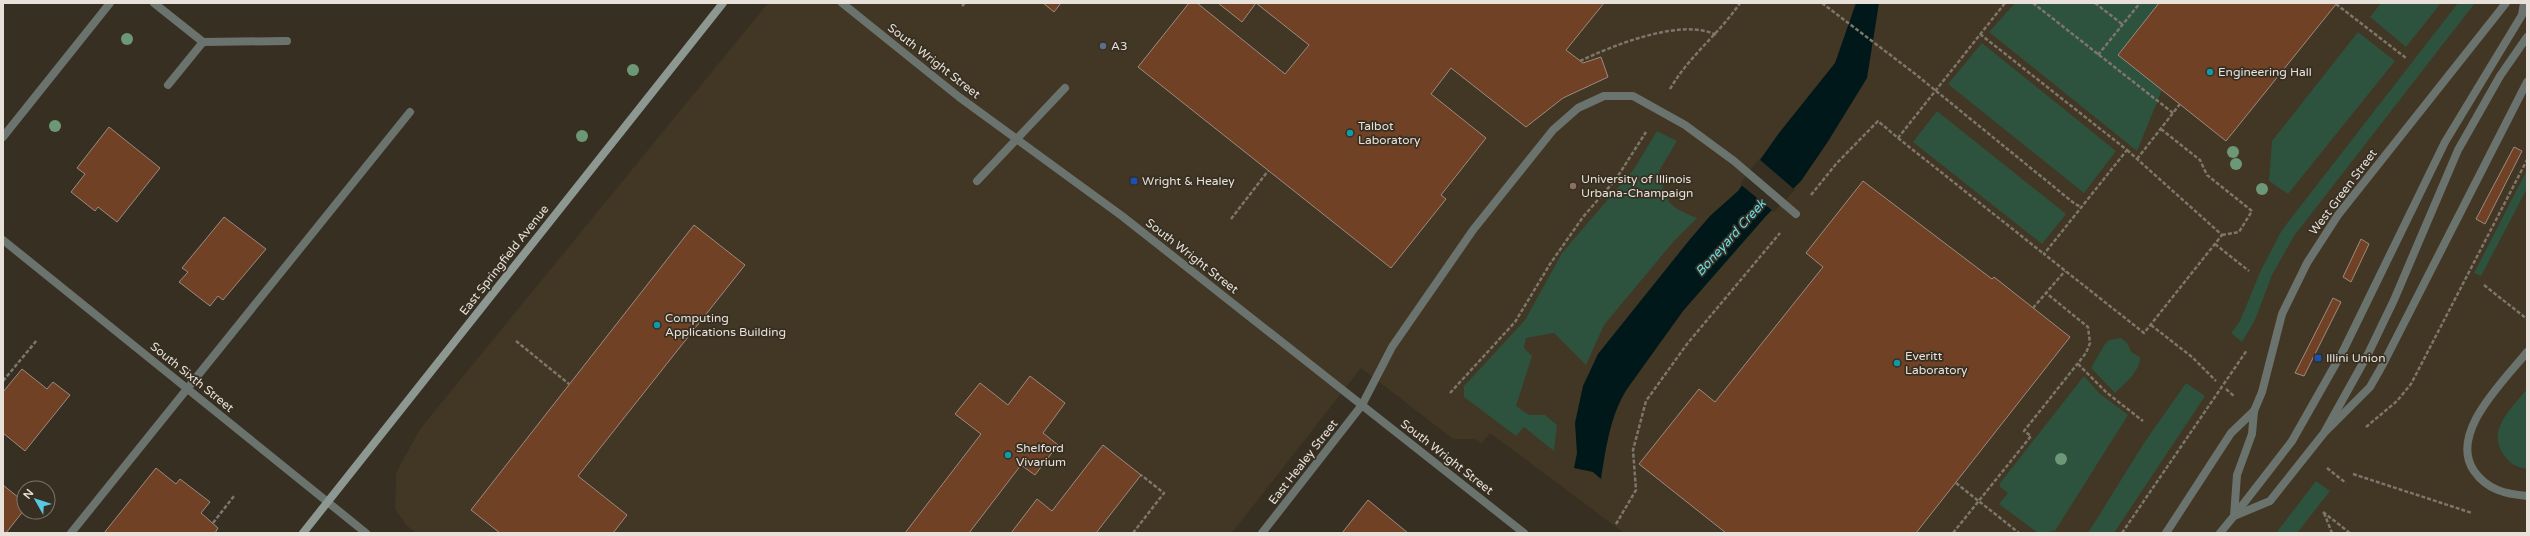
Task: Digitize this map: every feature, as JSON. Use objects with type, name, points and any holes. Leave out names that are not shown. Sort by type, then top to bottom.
[{"type":"main road","name":"East Springfield Avenue","points":[[303,533],[723,3]]},
{"type":"street","points":[[3,137],[110,3]]},
{"type":"street","points":[[154,3],[203,42],[287,41]]},
{"type":"street","name":"South Wright Street","points":[[842,3],[959,97],[1122,216],[1524,533]]},
{"type":"street","name":"West Green Street","points":[[2234,516],[2237,475],[2252,434],[2254,411],[2262,392],[2282,314],[2307,262],[2338,215],[2506,3]]},
{"type":"street","points":[[2220,533],[2292,441],[2336,364],[2445,142],[2522,15],[2524,3]]},
{"type":"street","points":[[2324,433],[2368,354],[2394,300],[2458,150],[2500,76],[2527,37]]},
{"type":"street","points":[[168,85],[203,42]]},
{"type":"street","points":[[2234,516],[2270,501],[2324,433],[2370,387],[2527,82]]},
{"type":"street","points":[[977,181],[1065,88]]},
{"type":"street","name":"East Healey Street","points":[[1262,533],[1362,405],[1397,340],[1473,230],[1553,130],[1578,108],[1604,96],[1633,96],[1685,125],[1734,161],[1793,211]]},
{"type":"street","points":[[71,533],[410,112]]},
{"type":"street","name":"South Sixth Street","points":[[3,240],[366,533]]},
{"type":"street","points":[[2527,352],[2478,414],[2469,431],[2466,449],[2471,466],[2480,480],[2495,490],[2527,496]]},
{"type":"street","points":[[2166,533],[2231,433],[2254,411]]},
{"type":"path","points":[[962,6],[965,3]]},
{"type":"path","points":[[1450,393],[1515,322],[1550,264],[1583,217],[1616,179],[1658,111],[1676,78],[1697,52],[1716,35],[1740,3]]},
{"type":"path","points":[[1822,3],[2075,204],[2081,207]]},
{"type":"path","points":[[1898,138],[2005,3]]},
{"type":"path","points":[[2034,3],[2173,113]]},
{"type":"path","points":[[2095,3],[2122,24]]},
{"type":"path","points":[[2098,54],[2140,3]]},
{"type":"path","points":[[2336,4],[2406,58]]},
{"type":"path","points":[[1580,61],[1633,38],[1678,31],[1707,30],[1716,35]]},
{"type":"path","points":[[1980,34],[2127,150],[2222,235]]},
{"type":"path","points":[[2137,159],[2180,104]]},
{"type":"path","points":[[1616,524],[1636,490],[1632,450],[1646,401],[1687,344],[1793,211],[1878,121],[2144,333],[2222,235],[2239,232],[2252,211],[2207,175],[2200,160],[2161,129]]},
{"type":"path","points":[[2044,254],[2127,150]]},
{"type":"path","points":[[2365,428],[2397,401],[2411,384],[2527,160]]},
{"type":"path","points":[[1231,219],[1268,171]]},
{"type":"path","points":[[2215,244],[2249,270]]},
{"type":"path","points":[[2034,308],[2065,271]]},
{"type":"path","points":[[2484,285],[2527,319]]},
{"type":"path","points":[[1953,533],[2031,436],[2024,431],[2078,364],[2086,353],[2090,343],[2088,327],[2046,293]]},
{"type":"path","points":[[2151,325],[2192,357],[2216,381]]},
{"type":"path","points":[[3,381],[37,340]]},
{"type":"path","points":[[516,341],[570,384]]},
{"type":"path","points":[[2122,533],[2248,348]]},
{"type":"path","points":[[2078,364],[2107,393],[2143,421]]},
{"type":"path","points":[[2327,468],[2346,483]]},
{"type":"path","points":[[2353,474],[2472,513]]},
{"type":"path","points":[[1133,533],[1164,493],[1141,475]]},
{"type":"path","points":[[1956,483],[2018,533]]},
{"type":"path","points":[[213,523],[234,496]]},
{"type":"path","points":[[2332,533],[2323,512],[2350,533]]},
{"type":"shaded area","name":"University of Illinois Urbana-Champaign","points":[[768,3],[2527,3],[2527,533],[1624,533],[1490,433],[1482,443],[1474,439],[1453,439],[1361,368],[1232,533],[416,533],[406,525],[395,509],[396,473],[420,429]]},
{"type":"green space","points":[[2015,3],[2159,3],[2118,55],[2162,90],[2137,151],[1989,32]]},
{"type":"green space","points":[[2381,3],[2441,3],[2406,47],[2370,17]]},
{"type":"green space","points":[[2458,3],[2475,3],[2294,236],[2272,275],[2255,320],[2242,342],[2231,333],[2240,321],[2261,270],[2282,230]]},
{"type":"green space","points":[[2358,32],[2395,61],[2288,194],[2269,181],[2272,141]]},
{"type":"green space","points":[[1982,43],[2116,151],[2084,193],[1948,84]]},
{"type":"green space","points":[[1937,111],[2066,214],[2042,244],[1913,142]]},
{"type":"green space","points":[[1657,131],[1677,141],[1659,171],[1666,197],[1673,206],[1697,218],[1674,241],[1604,325],[1586,365],[1554,333],[1526,338],[1524,348],[1532,356],[1516,406],[1529,415],[1545,415],[1557,425],[1554,451],[1524,427],[1516,436],[1464,397],[1464,386],[1525,320],[1562,253],[1634,169]]},
{"type":"green space","points":[[2527,170],[2527,188],[2521,200],[2481,276],[2474,273]]},
{"type":"green space","points":[[2121,338],[2128,344],[2131,352],[2140,357],[2138,368],[2115,393],[2091,368],[2105,344],[2109,340]]},
{"type":"green space","points":[[2084,376],[2099,393],[2128,415],[2055,531],[2038,533],[1999,504],[2008,493],[2000,487],[2000,483]]},
{"type":"green space","points":[[2186,383],[2205,396],[2114,533],[2088,533],[2144,443]]},
{"type":"green space","points":[[2526,390],[2527,469],[2516,466],[2509,461],[2499,446],[2498,437],[2499,429],[2503,421]]},
{"type":"green space","points":[[2316,481],[2330,491],[2297,533],[2276,533]]},
{"type":"water","name":"Boneyard Creek","points":[[1856,3],[1879,3],[1867,78],[1827,143],[1801,181],[1766,216],[1683,311],[1627,389],[1616,410],[1607,444],[1601,479],[1593,472],[1574,468],[1577,453],[1575,423],[1583,386],[1598,354],[1691,238],[1710,216],[1738,191],[1779,133],[1835,63]]},
{"type":"pier","points":[[1759,159],[1795,190],[1774,212],[1740,184]]},
{"type":"building","points":[[1043,3],[1061,3],[1054,12]]},
{"type":"building","name":"Talbot Laboratory","points":[[1189,3],[1197,3],[1285,74],[1309,45],[1256,3],[1604,3],[1566,50],[1583,63],[1601,57],[1608,77],[1563,98],[1526,127],[1451,68],[1431,94],[1486,138],[1441,195],[1446,199],[1391,268],[1138,67]]},
{"type":"building","points":[[1218,3],[1256,3],[1242,22]]},
{"type":"building","name":"Engineering Hall","points":[[2159,3],[2337,3],[2226,141],[2118,55]]},
{"type":"building","points":[[109,127],[160,168],[117,222],[98,207],[95,211],[71,192],[85,174],[77,168]]},
{"type":"building","points":[[2514,147],[2522,151],[2485,224],[2476,219]]},
{"type":"building","name":"Everitt Laboratory","points":[[1863,181],[1992,279],[1994,277],[2070,337],[1916,533],[1726,533],[1639,464],[1699,389],[1715,402],[1823,267],[1806,253]]},
{"type":"building","points":[[224,217],[266,249],[223,300],[218,296],[210,306],[179,282],[188,272],[182,268]]},
{"type":"building","name":"Computing Applications Building","points":[[694,225],[745,265],[578,476],[627,515],[613,533],[500,533],[471,510]]},
{"type":"building","points":[[2361,239],[2369,244],[2351,282],[2343,277]]},
{"type":"building","points":[[2333,298],[2341,302],[2304,376],[2295,373]]},
{"type":"building","points":[[22,369],[47,389],[53,382],[70,395],[25,451],[3,433],[3,392]]},
{"type":"building","name":"Shelford Vivarium","points":[[1030,376],[1065,403],[1043,433],[1058,445],[1035,475],[1021,465],[969,533],[905,533],[981,434],[955,414],[980,383],[1008,405]]},
{"type":"building","name":"Shelford Vivarium","points":[[1103,445],[1141,475],[1096,533],[1011,533],[1037,499],[1052,511]]},
{"type":"building","points":[[156,468],[176,484],[180,479],[210,502],[201,513],[218,528],[215,533],[104,533]]},
{"type":"building","points":[[3,485],[16,496],[16,520],[6,533],[3,533]]},
{"type":"building","points":[[1368,500],[1408,533],[1342,533]]},
{"type":"place","name":"A3","points":[[1103,46]]},
{"type":"place","name":"Engineering Hall","points":[[2210,72]]},
{"type":"place","name":"Talbot Laboratory","points":[[1350,133]]},
{"type":"place","name":"Wright & Healey","points":[[1134,181]]},
{"type":"place","name":"University of Illinois Urbana-Champaign","points":[[1573,186]]},
{"type":"place","name":"Computing Applications Building","points":[[657,325]]},
{"type":"place","name":"Illini Union","points":[[2318,358]]},
{"type":"place","name":"Everitt Laboratory","points":[[1897,363]]},
{"type":"place","name":"Shelford Vivarium","points":[[1008,455]]}]
